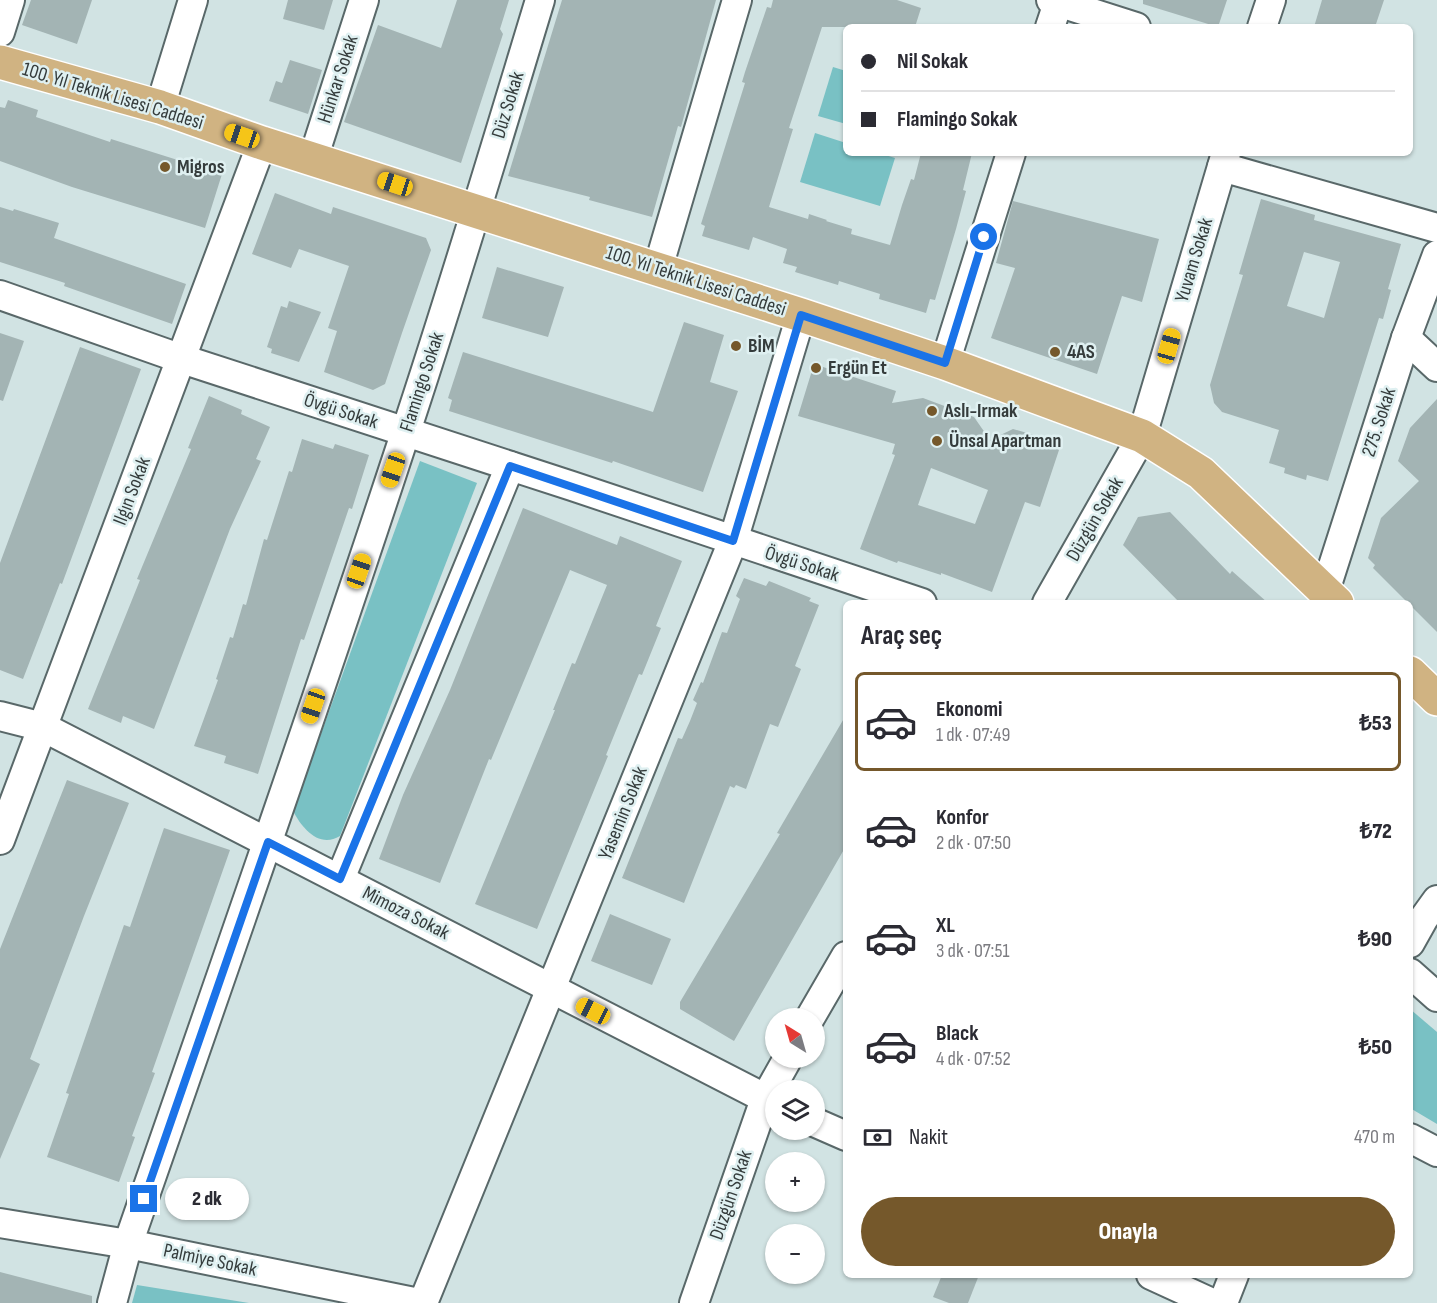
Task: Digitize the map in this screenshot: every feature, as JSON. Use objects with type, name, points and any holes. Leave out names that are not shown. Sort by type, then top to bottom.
[{"type":"main road","name":"100. Yıl Teknik Lisesi Caddesi","points":[[0,62],[160,107],[262,143],[658,268],[945,363],[1142,436],[1201,474],[1331,597]]},
{"type":"main road","points":[[1413,676],[1437,699]]},
{"type":"street","points":[[0,32],[10,0]]},
{"type":"street","points":[[160,107],[193,0]]},
{"type":"street","name":"Hünkar Sokak","points":[[313,159],[364,0]]},
{"type":"street","name":"Düz Sokak","points":[[476,210],[540,0]]},
{"type":"street","points":[[658,268],[737,0]]},
{"type":"street","points":[[1263,24],[1270,0]]},
{"type":"street","points":[[1055,7],[1124,24]]},
{"type":"street","name":"Ilgın Sokak","points":[[0,840],[262,143]]},
{"type":"street","points":[[945,363],[1010,156]]},
{"type":"street","points":[[1224,160],[1437,228]]},
{"type":"street","name":"Yuvam Sokak","points":[[1142,436],[1224,160]]},
{"type":"street","name":"Flamingo Sokak","points":[[112,1303],[128,1244],[268,842],[406,432],[476,210]]},
{"type":"street","name":"275. Sokak","points":[[1331,597],[1407,338],[1437,255]]},
{"type":"street","name":"Övgü Sokak","points":[[0,295],[182,359],[913,600]]},
{"type":"street","name":"Yasemin Sokak","points":[[421,1303],[733,541],[801,315]]},
{"type":"street","points":[[1407,338],[1437,367]]},
{"type":"street","name":"Düzgün Sokak","points":[[1049,600],[1142,436]]},
{"type":"street","points":[[340,879],[510,466]]},
{"type":"street","name":"Mimoza Sokak","points":[[0,716],[43,727],[765,1099]]},
{"type":"street","points":[[1413,938],[1437,900]]},
{"type":"street","points":[[816,1008],[843,961]]},
{"type":"street","points":[[1413,976],[1437,997]]},
{"type":"street","name":"Düzgün Sokak","points":[[694,1303],[765,1115]]},
{"type":"street","points":[[825,1127],[843,1135]]},
{"type":"street","points":[[1413,1140],[1437,1152]]},
{"type":"street","name":"Palmiye Sokak","points":[[0,1223],[128,1244],[421,1303]]},
{"type":"street","points":[[1158,1278],[1212,1303]]},
{"type":"street","points":[[1223,1303],[1233,1278]]},
{"type":"shaded area","points":[[833,67],[843,70],[843,123],[818,116]]},
{"type":"shaded area","points":[[815,133],[843,142],[843,156],[895,158],[880,206],[800,182]]},
{"type":"shaded area","points":[[420,461],[477,483],[340,836],[325,840],[306,830],[293,811]]},
{"type":"shaded area","points":[[1413,1012],[1437,1032],[1437,1124],[1413,1110]]},
{"type":"shaded area","points":[[137,1285],[249,1303],[132,1303]]},
{"type":"building","points":[[31,0],[92,0],[77,44],[22,25]]},
{"type":"building","points":[[288,0],[333,0],[324,30],[283,19]]},
{"type":"building","points":[[457,0],[509,0],[500,29],[503,34],[461,163],[344,122],[378,25],[441,48]]},
{"type":"building","points":[[562,0],[716,0],[681,127],[678,126],[652,217],[589,200],[590,197],[508,176]]},
{"type":"building","points":[[773,0],[897,0],[921,8],[916,24],[843,24],[843,27],[822,27],[789,128],[793,129],[769,207],[808,219],[809,214],[852,229],[851,234],[890,245],[911,179],[914,180],[920,156],[971,156],[963,190],[966,191],[956,229],[935,300],[930,299],[926,313],[879,299],[880,294],[839,281],[838,285],[795,272],[797,267],[783,263],[787,249],[753,237],[749,250],[702,236],[705,226],[701,224],[745,83],[742,82],[745,72],[767,7],[771,8]]},
{"type":"building","points":[[1143,0],[1227,0],[1219,24],[1208,24],[1143,4]]},
{"type":"building","points":[[1322,0],[1384,0],[1376,24],[1315,24]]},
{"type":"building","points":[[290,60],[322,70],[308,114],[269,101],[276,81],[282,83]]},
{"type":"building","points":[[8,100],[38,110],[36,117],[110,142],[111,139],[222,174],[205,228],[72,187],[0,161],[0,107],[5,108]]},
{"type":"building","points":[[275,193],[331,214],[333,207],[426,238],[431,250],[385,384],[373,390],[324,372],[337,331],[328,328],[349,266],[299,249],[291,268],[252,254]]},
{"type":"building","points":[[1261,199],[1315,215],[1314,220],[1401,244],[1388,289],[1391,290],[1383,319],[1379,318],[1328,481],[1307,475],[1306,480],[1284,473],[1285,468],[1269,463],[1279,430],[1222,412],[1214,403],[1210,385],[1243,275],[1239,274]],"holes":[[[1304,252],[1340,262],[1324,318],[1287,306]]]},
{"type":"building","points":[[1013,201],[1159,239],[1142,302],[1122,296],[1097,374],[991,338],[1015,268],[996,263]]},
{"type":"building","points":[[0,207],[59,223],[54,238],[186,284],[172,324],[64,286],[65,283],[0,262]]},
{"type":"building","points":[[497,267],[564,287],[548,337],[482,318]]},
{"type":"building","points":[[289,301],[321,312],[299,362],[271,353],[272,349],[267,347],[281,306],[287,308]]},
{"type":"building","points":[[684,322],[724,335],[710,382],[738,391],[703,492],[613,461],[612,463],[449,411],[452,400],[448,398],[463,352],[653,412]]},
{"type":"building","points":[[0,333],[24,341],[3,401],[0,400]]},
{"type":"building","points":[[80,347],[141,369],[62,584],[60,583],[23,679],[0,670],[0,563]]},
{"type":"building","points":[[814,364],[896,391],[892,403],[923,398],[974,417],[990,440],[1013,429],[1051,440],[1059,450],[1040,507],[1025,502],[992,592],[941,573],[941,575],[898,561],[897,563],[860,549],[895,455],[892,454],[895,444],[798,416]],"holes":[[[931,468],[988,490],[975,524],[918,505]]]},
{"type":"building","points":[[209,396],[242,410],[241,414],[270,427],[256,459],[261,461],[230,529],[154,729],[123,716],[121,723],[88,709],[140,580],[137,579],[191,449],[188,448]]},
{"type":"building","points":[[1437,399],[1437,632],[1413,608],[1413,600],[1405,600],[1373,568],[1375,565],[1368,558],[1381,518],[1419,481],[1398,461],[1410,428]]},
{"type":"building","points":[[302,439],[333,449],[335,444],[369,455],[352,509],[349,508],[304,640],[301,639],[258,774],[224,763],[226,756],[194,746],[218,680],[216,679],[230,637],[233,638],[243,604],[246,605],[264,539],[267,540],[289,471],[292,472]]},
{"type":"building","points":[[523,508],[617,545],[620,536],[682,561],[656,626],[661,628],[642,675],[639,674],[537,929],[475,904],[572,663],[575,664],[607,585],[570,570],[491,760],[489,759],[440,883],[379,859],[403,795],[450,690]]},
{"type":"building","points":[[1170,512],[1230,574],[1232,571],[1265,600],[1177,600],[1123,545],[1138,517]]},
{"type":"building","points":[[744,578],[766,586],[769,581],[811,598],[809,601],[819,605],[795,666],[801,669],[778,727],[770,724],[746,789],[736,785],[734,788],[730,786],[684,903],[622,878],[678,738],[682,739],[690,721],[697,703],[693,700],[701,682],[703,683],[722,632],[727,633],[740,599],[736,596]]},
{"type":"building","points":[[843,720],[843,851],[734,1041],[680,1009],[680,1002],[780,834],[777,833]]},
{"type":"building","points":[[67,780],[129,803],[30,1059],[40,1064],[0,1159],[0,949]]},
{"type":"building","points":[[164,828],[230,850],[152,1072],[155,1073],[132,1136],[135,1137],[119,1182],[47,1157],[69,1094],[66,1093],[124,925],[130,927]]},
{"type":"building","points":[[610,914],[671,939],[652,985],[591,961]]},
{"type":"building","points":[[0,1272],[92,1296],[92,1303],[0,1303]]},
{"type":"building","points":[[941,1278],[978,1278],[968,1303],[949,1303],[933,1297]]},
{"type":"place","name":"Migros","points":[[165,167]]},
{"type":"place","name":"BİM","points":[[736,346]]},
{"type":"place","name":"4AS","points":[[1055,352]]},
{"type":"place","name":"Ergün Et","points":[[816,368]]},
{"type":"place","name":"Aslı-Irmak","points":[[932,411]]},
{"type":"place","name":"Ünsal Apartman","points":[[937,441]]},
{"type":"route","points":[[144,1199],[268,842],[340,879],[510,466],[733,541],[801,315],[945,363],[984,237]]}]
